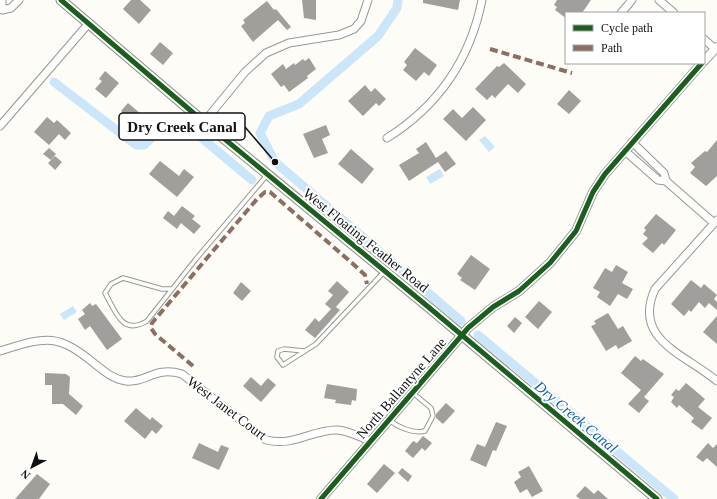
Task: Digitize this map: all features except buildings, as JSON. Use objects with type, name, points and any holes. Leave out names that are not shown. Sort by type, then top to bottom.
[{"type":"main road","name":"West Floating Feather Road","points":[[61,0],[204,122],[385,271],[657,499]]},
{"type":"street","points":[[2,0],[1,11],[11,8],[19,0]]},
{"type":"street","points":[[204,122],[256,61],[266,54],[289,43],[339,34],[354,29],[361,21],[368,0]]},
{"type":"street","points":[[386,138],[422,112],[451,78],[471,41],[482,0]]},
{"type":"street","points":[[622,12],[632,0]]},
{"type":"street","points":[[659,0],[673,12]]},
{"type":"street","points":[[0,126],[89,23]]},
{"type":"street","points":[[705,40],[716,48]]},
{"type":"street","name":"North Ballantyne Lane","points":[[705,60],[716,48]]},
{"type":"street","name":"North Ballantyne Lane","points":[[321,499],[462,336],[484,313],[519,291],[536,277],[565,246],[576,231],[593,192],[605,174],[701,64]]},
{"type":"street","points":[[632,142],[664,173],[666,181]]},
{"type":"street","points":[[625,151],[658,180],[666,181],[716,222],[656,288],[650,299],[649,312],[652,328],[660,340],[717,381]]},
{"type":"street","name":"West Janet Court","points":[[0,351],[40,339],[61,342],[80,352],[108,374],[117,379],[128,381],[140,380],[161,372],[182,374],[266,440],[278,443],[291,442],[327,431],[339,430],[349,432],[370,441]]},
{"type":"lane","points":[[172,289],[162,289],[123,278],[111,284],[105,293],[119,318],[132,327],[138,326],[147,321],[268,174]]},
{"type":"lane","points":[[304,350],[284,348],[278,351],[277,357],[283,365],[304,350],[316,344],[385,271]]},
{"type":"lane","points":[[389,420],[397,426],[420,432],[425,431],[433,416],[431,408],[413,393]]},
{"type":"water","points":[[485,136],[495,147],[489,152],[479,140]]},
{"type":"water","points":[[440,169],[444,176],[430,184],[426,177]]},
{"type":"water","points":[[73,306],[77,312],[64,320],[60,314]]},
{"type":"waterway","name":"Dry Creek Canal","points":[[398,0],[397,8],[378,36],[299,104],[269,116],[260,133],[275,162],[461,321]]},
{"type":"waterway","points":[[54,82],[136,145],[144,145],[170,121],[178,121],[185,124],[252,180]]},
{"type":"waterway","name":"Dry Creek Canal","points":[[478,335],[674,499]]},
{"type":"marked path","points":[[490,49],[572,73]]},
{"type":"marked path","points":[[193,366],[155,334],[151,328],[152,323],[257,199],[265,192],[270,192],[352,263],[365,275],[367,284]]},
{"type":"marked path","points":[[438,341],[448,343]]},
{"type":"cycle path","points":[[61,0],[204,122],[432,310],[657,499]]},
{"type":"cycle path","points":[[321,499],[468,328],[493,307],[519,291],[550,263],[576,231],[593,192],[605,174],[701,64]]},
{"type":"place","name":"Dry Creek Canal","points":[[275,162]]}]
